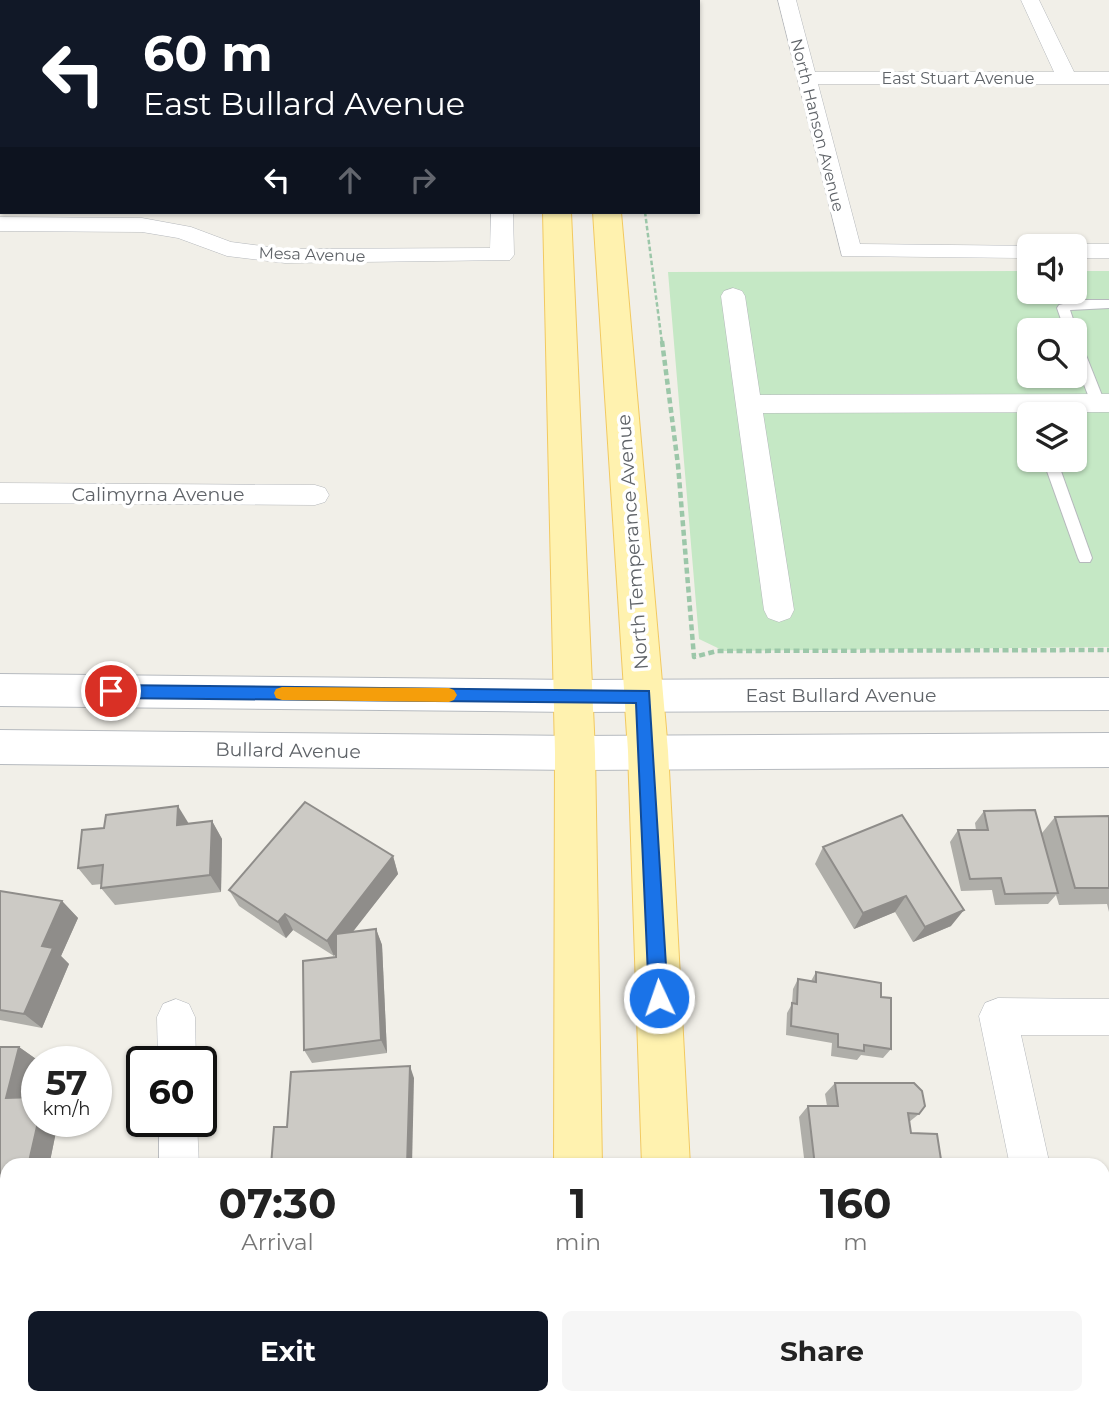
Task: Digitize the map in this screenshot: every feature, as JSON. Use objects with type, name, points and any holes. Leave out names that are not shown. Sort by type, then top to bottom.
[{"type":"main road","points":[[557,214],[575,753],[578,1158]]},
{"type":"main road","name":"North Temperance Avenue","points":[[607,214],[648,751],[666,1158]]},
{"type":"main road","points":[[0,690],[573,696]]},
{"type":"main road","name":"East Bullard Avenue","points":[[573,696],[1109,694]]},
{"type":"main road","name":"Bullard Avenue","points":[[0,747],[575,753]]},
{"type":"main road","points":[[575,753],[1109,750]]},
{"type":"street","name":"North Hanson Avenue","points":[[787,0],[850,251],[1017,251]]},
{"type":"street","points":[[1030,0],[1067,78]]},
{"type":"street","name":"East Stuart Avenue","points":[[807,78],[1109,78]]},
{"type":"street","name":"Mesa Avenue","points":[[0,224],[142,225],[183,232],[227,249],[285,256],[502,255],[502,214]]},
{"type":"street","points":[[1087,251],[1109,251]]},
{"type":"street","points":[[733,296],[779,610]]},
{"type":"street","points":[[748,404],[1017,409]]},
{"type":"street","name":"Calimyrna Avenue","points":[[0,493],[316,495]]},
{"type":"street","points":[[1028,1158],[998,1016],[1109,1017]]},
{"type":"street","points":[[176,1017],[177,1046]]},
{"type":"street","points":[[178,1137],[179,1158]]},
{"type":"lane","points":[[1066,318],[1063,308],[1079,304],[1109,304]]},
{"type":"lane","points":[[1087,368],[1103,403]]},
{"type":"lane","points":[[1055,472],[1085,558]]},
{"type":"path","points":[[645,214],[678,465],[694,657],[717,650],[1109,650]]},
{"type":"green space","points":[[1017,271],[1017,304],[1087,304],[1087,271],[1109,271],[1109,647],[724,651],[699,639],[668,272]]},
{"type":"building","points":[[305,802],[393,856],[327,941],[285,914],[278,922],[229,890]]},
{"type":"building","points":[[178,806],[177,825],[212,821],[210,875],[101,888],[103,865],[78,868],[82,830],[104,828],[106,815]]},
{"type":"building","points":[[1035,810],[1058,893],[1005,894],[1001,878],[970,879],[958,830],[988,830],[984,811]]},
{"type":"building","points":[[902,815],[964,910],[925,927],[906,896],[863,913],[823,847]]},
{"type":"building","points":[[1109,816],[1109,888],[1075,888],[1055,817]]},
{"type":"building","points":[[0,891],[62,901],[42,946],[53,948],[24,1014],[0,1010]]},
{"type":"building","points":[[376,929],[381,1040],[304,1050],[303,961],[336,957],[336,934]]},
{"type":"building","points":[[816,972],[881,983],[881,997],[891,998],[891,1049],[864,1045],[864,1051],[838,1047],[838,1034],[791,1026],[792,1003],[797,1004],[798,979],[816,982]]},
{"type":"building","points":[[0,1047],[19,1047],[6,1098],[21,1098],[21,1137],[35,1137],[30,1158],[0,1158]]},
{"type":"building","points":[[410,1066],[407,1158],[272,1158],[274,1127],[287,1127],[291,1072]]},
{"type":"building","points":[[835,1083],[914,1083],[922,1091],[925,1106],[919,1114],[908,1113],[911,1133],[937,1134],[941,1158],[814,1158],[808,1106],[838,1106]]},
{"type":"slow traffic","points":[[282,693],[449,695]]},
{"type":"route","points":[[111,691],[643,696],[659,998]]}]
